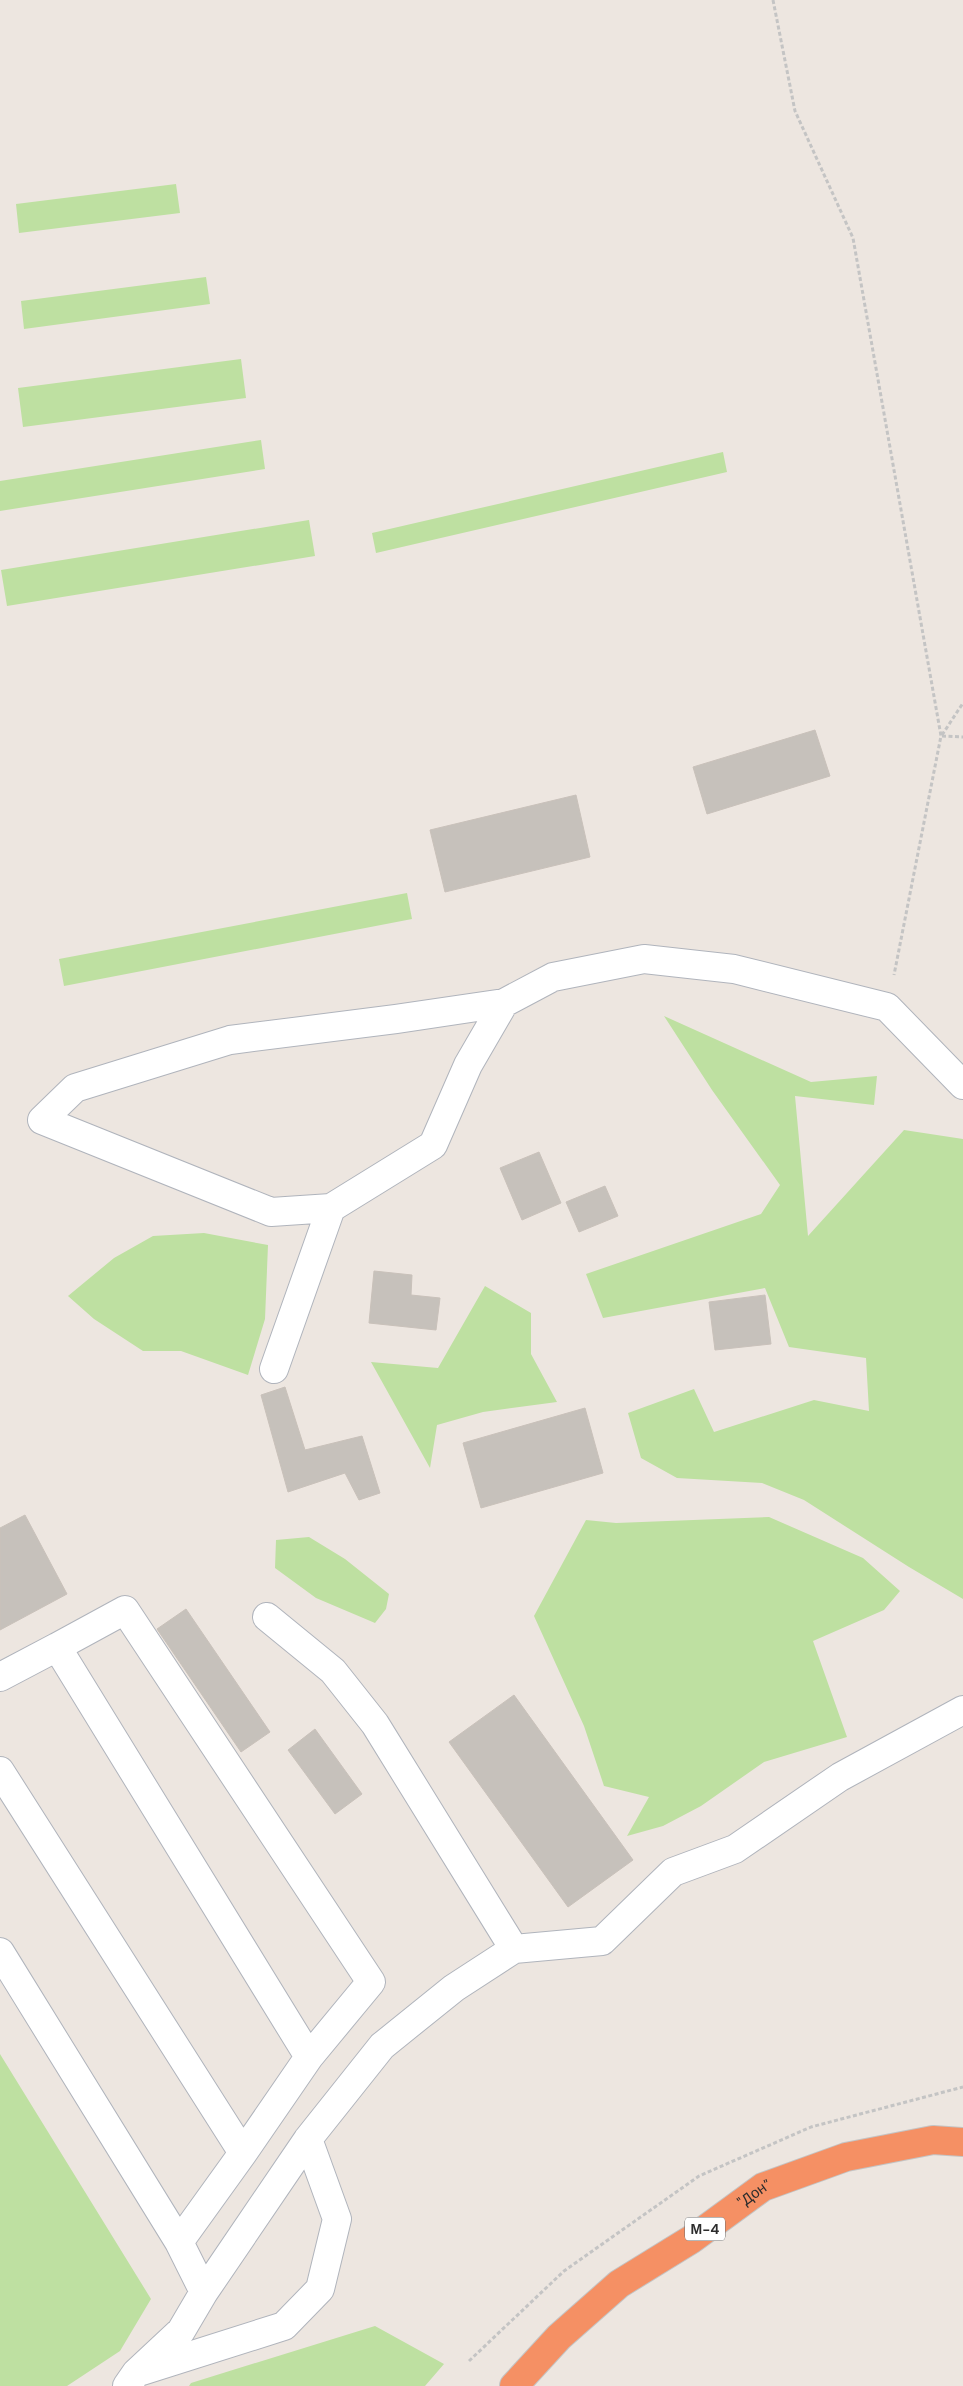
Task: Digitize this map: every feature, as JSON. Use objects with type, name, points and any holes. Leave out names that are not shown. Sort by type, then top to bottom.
[{"type":"highway","points":[[933,2140],[963,2131]]},
{"type":"highway","name":"\"Дон\"","points":[[514,2386],[559,2337],[619,2284],[692,2239],[763,2187],[846,2157],[933,2140],[963,2142]]},
{"type":"lane","points":[[504,1003],[468,1065],[433,1145],[331,1208],[271,1212],[42,1120],[74,1088],[230,1040],[504,1003],[553,977],[644,959],[734,968],[887,1007],[963,1084]]},
{"type":"lane","points":[[274,1369],[331,1208]]},
{"type":"lane","points":[[0,1677],[126,1610],[371,1982],[309,2057],[179,2242]]},
{"type":"lane","points":[[267,1617],[333,1671],[375,1724],[514,1949]]},
{"type":"lane","points":[[57,1648],[309,2057]]},
{"type":"lane","points":[[132,2380],[181,2330],[204,2292],[308,2139],[382,2046],[454,1988],[514,1949],[602,1941],[673,1872],[735,1849],[840,1777],[963,1710]]},
{"type":"lane","points":[[0,1771],[243,2153]]},
{"type":"lane","points":[[0,1952],[179,2242],[204,2292]]},
{"type":"lane","points":[[132,2380],[284,2326],[320,2289],[337,2219],[308,2139]]},
{"type":"path","points":[[773,0],[795,111],[853,238],[942,736]]},
{"type":"path","points":[[887,1007],[942,736],[963,703]]},
{"type":"path","points":[[942,736],[963,737]]},
{"type":"green space","points":[[176,184],[180,213],[19,233],[16,204]]},
{"type":"green space","points":[[206,277],[210,304],[24,329],[21,301]]},
{"type":"green space","points":[[241,359],[246,398],[23,427],[18,388]]},
{"type":"green space","points":[[261,440],[265,469],[0,511],[0,481]]},
{"type":"green space","points":[[723,452],[727,472],[376,553],[372,533]]},
{"type":"green space","points":[[309,520],[315,556],[7,606],[1,570]]},
{"type":"green space","points":[[407,893],[412,919],[64,986],[59,959]]},
{"type":"green space","points":[[664,1016],[811,1082],[877,1076],[874,1105],[795,1096],[808,1236],[904,1130],[963,1139],[963,1599],[804,1500],[762,1483],[677,1478],[641,1458],[628,1413],[694,1389],[714,1432],[814,1400],[869,1411],[866,1358],[789,1347],[765,1288],[603,1318],[586,1274],[761,1214],[780,1185],[712,1090]]},
{"type":"green space","points":[[204,1233],[268,1245],[265,1319],[248,1375],[181,1351],[143,1351],[94,1319],[68,1296],[114,1258],[153,1236]]},
{"type":"green space","points":[[485,1286],[531,1313],[531,1354],[557,1402],[483,1412],[437,1425],[430,1468],[371,1362],[438,1368]]},
{"type":"green space","points":[[769,1517],[863,1558],[900,1591],[884,1610],[813,1641],[847,1737],[764,1762],[701,1806],[663,1826],[627,1836],[649,1797],[604,1786],[584,1726],[534,1616],[586,1520],[616,1523]]},
{"type":"green space","points":[[309,1537],[345,1559],[389,1594],[386,1609],[375,1623],[316,1598],[275,1568],[276,1540]]},
{"type":"green space","points":[[0,2054],[151,2299],[120,2351],[67,2386],[0,2386]]},
{"type":"green space","points":[[375,2326],[444,2364],[425,2386],[189,2386],[191,2383]]},
{"type":"building","points":[[815,730],[830,776],[707,814],[693,767]]},
{"type":"building","points":[[576,795],[590,857],[445,892],[430,830]]},
{"type":"building","points":[[539,1152],[561,1203],[522,1220],[500,1168]]},
{"type":"building","points":[[605,1186],[618,1216],[579,1232],[566,1202]]},
{"type":"building","points":[[374,1271],[412,1275],[411,1295],[440,1298],[436,1330],[369,1323]]},
{"type":"building","points":[[765,1295],[771,1344],[715,1350],[709,1302]]},
{"type":"building","points":[[285,1387],[305,1450],[362,1436],[380,1493],[359,1500],[345,1473],[288,1492],[261,1395]]},
{"type":"building","points":[[585,1408],[603,1473],[481,1508],[463,1443]]},
{"type":"building","points":[[25,1515],[67,1594],[0,1630],[0,1528]]},
{"type":"building","points":[[186,1609],[270,1732],[241,1752],[157,1629]]},
{"type":"building","points":[[514,1695],[633,1860],[568,1907],[449,1742]]},
{"type":"building","points":[[315,1729],[362,1794],[335,1814],[288,1750]]}]
